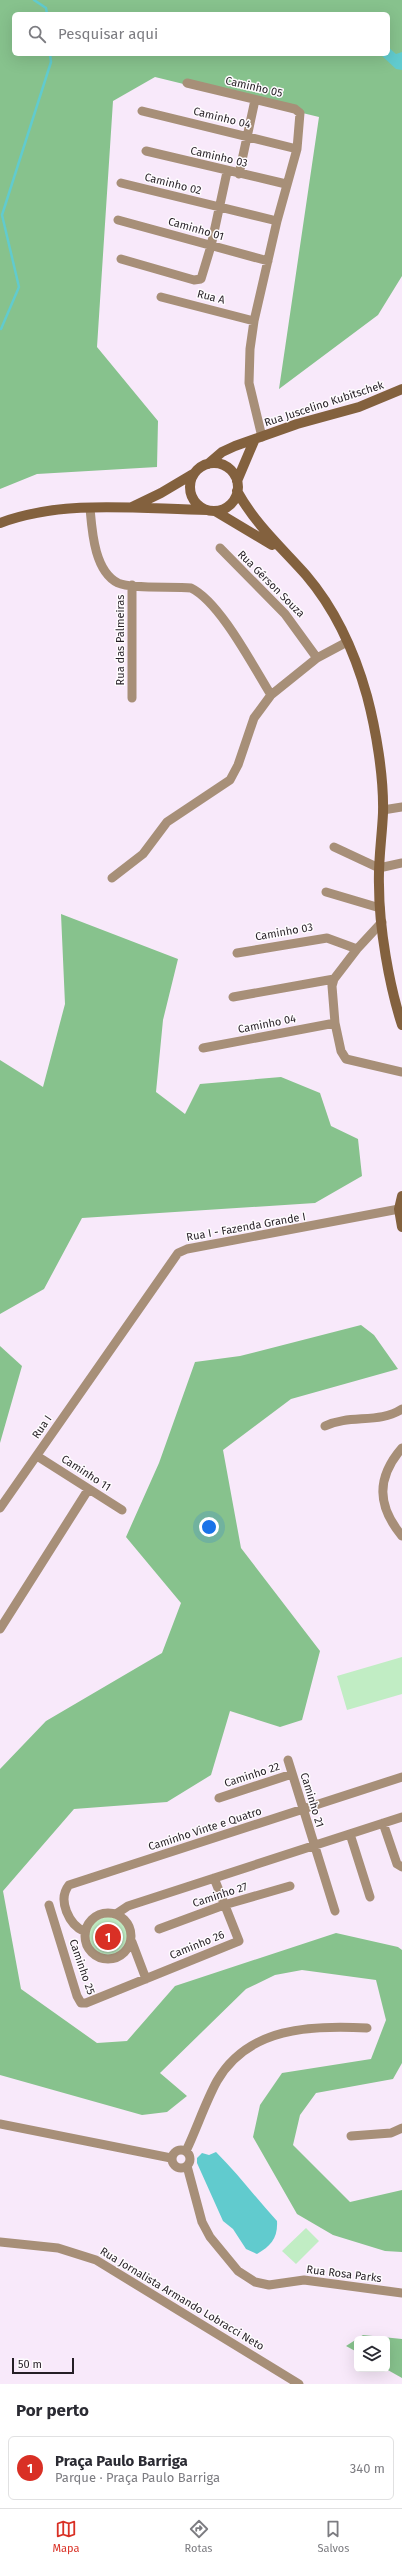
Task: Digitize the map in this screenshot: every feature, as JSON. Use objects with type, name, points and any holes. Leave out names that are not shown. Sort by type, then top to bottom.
[{"type":"main road","name":"Rua Juscelino Kubitschek","points":[[208,464],[229,448],[359,407],[402,389]]},
{"type":"main road","points":[[0,523],[45,511],[90,508],[211,511],[230,505],[258,439]]},
{"type":"main road","points":[[129,509],[156,496],[208,464],[222,465],[229,469],[253,517],[319,592],[332,612],[347,642],[367,697],[377,753],[383,810],[379,868],[380,908],[394,992],[402,1025]]},
{"type":"main road","points":[[194,474],[190,482],[193,500],[211,511],[252,531],[283,552]]},
{"type":"main road","points":[[402,1196],[399,1208],[402,1227]]},
{"type":"street","name":"Caminho 05","points":[[187,83],[298,110],[300,128],[297,149]]},
{"type":"street","points":[[239,174],[254,100]]},
{"type":"street","name":"Caminho 04","points":[[142,111],[297,149]]},
{"type":"street","points":[[258,439],[249,383],[250,349],[254,321],[277,221],[286,184],[297,149]]},
{"type":"street","name":"Caminho 03","points":[[146,152],[227,172],[286,184]]},
{"type":"street","points":[[121,259],[197,280],[203,275],[205,270],[227,172]]},
{"type":"street","name":"Caminho 02","points":[[121,184],[277,221]]},
{"type":"street","name":"Caminho 01","points":[[118,220],[268,261]]},
{"type":"street","name":"Rua A","points":[[161,297],[254,321]]},
{"type":"street","points":[[90,508],[94,545],[102,563],[118,583],[132,585]]},
{"type":"street","name":"Rua Gérson Souza","points":[[220,548],[285,614],[317,658]]},
{"type":"street","name":"Rua das Palmeiras","points":[[132,698],[132,585],[191,588],[200,592],[219,614],[271,695]]},
{"type":"street","points":[[112,878],[143,854],[167,822],[230,780],[238,765],[254,718],[271,695],[317,658],[347,642]]},
{"type":"street","points":[[383,810],[402,807]]},
{"type":"street","points":[[334,847],[379,868],[402,863]]},
{"type":"street","points":[[326,892],[380,908]]},
{"type":"street","points":[[382,922],[357,948],[334,978],[331,995],[341,1051],[346,1059],[352,1062],[402,1072]]},
{"type":"street","name":"Caminho 03","points":[[237,953],[327,938],[357,948]]},
{"type":"street","points":[[233,996],[334,978]]},
{"type":"street","name":"Caminho 04","points":[[202,1048],[335,1023]]},
{"type":"street","name":"Rua I - Fazenda Grande I","points":[[103,1360],[174,1258],[182,1251],[399,1208]]},
{"type":"street","name":"Rua I","points":[[0,1508],[103,1360]]},
{"type":"street","points":[[325,1426],[345,1419],[379,1418],[402,1409]]},
{"type":"street","points":[[402,1448],[391,1461],[384,1474],[382,1491],[385,1509],[402,1536]]},
{"type":"street","name":"Caminho 11","points":[[37,1456],[88,1490],[122,1510]]},
{"type":"street","points":[[0,1629],[88,1490]]},
{"type":"street","name":"Caminho 21","points":[[288,1760],[313,1846],[336,1912]]},
{"type":"street","name":"Caminho 22","points":[[219,1798],[292,1774]]},
{"type":"street","name":"Caminho Vinte e Quatro","points":[[85,1932],[74,1924],[66,1911],[64,1896],[69,1885],[402,1777]]},
{"type":"street","points":[[132,1942],[127,1951],[119,1957],[110,1960],[101,1959],[92,1954],[87,1946],[85,1932],[93,1918],[100,1914],[116,1914],[128,1906],[402,1817]]},
{"type":"street","points":[[383,1823],[397,1864],[402,1867]]},
{"type":"street","points":[[350,1834],[370,1897]]},
{"type":"street","name":"Caminho 26","points":[[146,1979],[239,1941],[214,1878]]},
{"type":"street","name":"Caminho 27","points":[[159,1929],[224,1905],[290,1886]]},
{"type":"street","name":"Caminho 25","points":[[49,1905],[81,2003],[91,2002],[146,1979]]},
{"type":"street","points":[[116,1914],[127,1922],[132,1942],[146,1979]]},
{"type":"street","points":[[186,2151],[218,2080],[232,2061],[256,2042],[276,2034],[296,2029],[367,2028]]},
{"type":"street","points":[[0,2124],[172,2158]]},
{"type":"street","points":[[351,2136],[391,2133],[401,2129]]},
{"type":"street","points":[[172,2158],[177,2150],[186,2151]]},
{"type":"street","points":[[172,2158],[175,2166],[181,2168],[186,2166],[190,2159],[186,2151]]},
{"type":"street","name":"Rua Rosa Parks","points":[[186,2166],[202,2222],[210,2237],[238,2271],[255,2282],[269,2285],[304,2280],[402,2293]]},
{"type":"street","name":"Rua Jornalista Armando Lobracci Neto","points":[[0,2242],[58,2248],[96,2260],[299,2384]]},
{"type":"green space","points":[[0,0],[402,0],[402,276],[378,315],[279,389],[319,117],[155,77],[113,101],[97,347],[158,421],[157,467],[37,474],[0,489]]},
{"type":"green space","points":[[61,914],[178,959],[163,1020],[156,1092],[185,1114],[200,1084],[281,1077],[320,1093],[331,1126],[358,1139],[362,1176],[315,1203],[82,1218],[44,1289],[0,1314],[0,1060],[43,1087],[65,1004]]},
{"type":"green space","points":[[361,1325],[374,1335],[398,1369],[291,1399],[223,1450],[241,1548],[320,1651],[302,1720],[280,1727],[230,1711],[211,1775],[167,1802],[74,1809],[3,1891],[21,1989],[97,2043],[127,2041],[175,1986],[336,1933],[398,1947],[402,1950],[402,2063],[393,2079],[316,2093],[300,2115],[293,2145],[350,2202],[402,2190],[402,2252],[385,2251],[333,2235],[297,2214],[253,2137],[260,2105],[282,2073],[371,2059],[386,2020],[376,1980],[302,1970],[275,1975],[246,1989],[160,2073],[187,2096],[167,2112],[142,2115],[0,2075],[0,1769],[46,1721],[162,1653],[181,1603],[126,1537],[159,1463],[195,1362],[240,1356]]},
{"type":"green space","points":[[0,1346],[22,1366],[0,1443]]},
{"type":"green space","points":[[402,1657],[402,1694],[347,1710],[337,1676]]},
{"type":"green space","points":[[108,1917],[118,1920],[124,1926],[127,1936],[124,1946],[118,1952],[108,1955],[98,1952],[92,1946],[89,1936],[92,1926],[98,1920]]},
{"type":"green space","points":[[306,2228],[319,2241],[296,2264],[282,2251]]},
{"type":"green space","points":[[390,2338],[402,2339],[402,2378],[390,2371]]},
{"type":"green space","points":[[354,2341],[354,2350],[346,2346]]},
{"type":"water","points":[[390,49],[396,54],[402,52],[402,70],[396,69],[382,56],[390,56]]},
{"type":"water","points":[[216,2152],[277,2221],[273,2241],[270,2245],[257,2254],[246,2249],[233,2229],[223,2221],[197,2163],[197,2158],[202,2153],[209,2155]]},
{"type":"waterway","points":[[34,0],[46,8],[47,12]]},
{"type":"waterway","points":[[1,329],[19,287],[2,215],[51,62],[50,56]]},
{"type":"place","name":"Praça Paulo Barriga","points":[[108,1937]]}]
